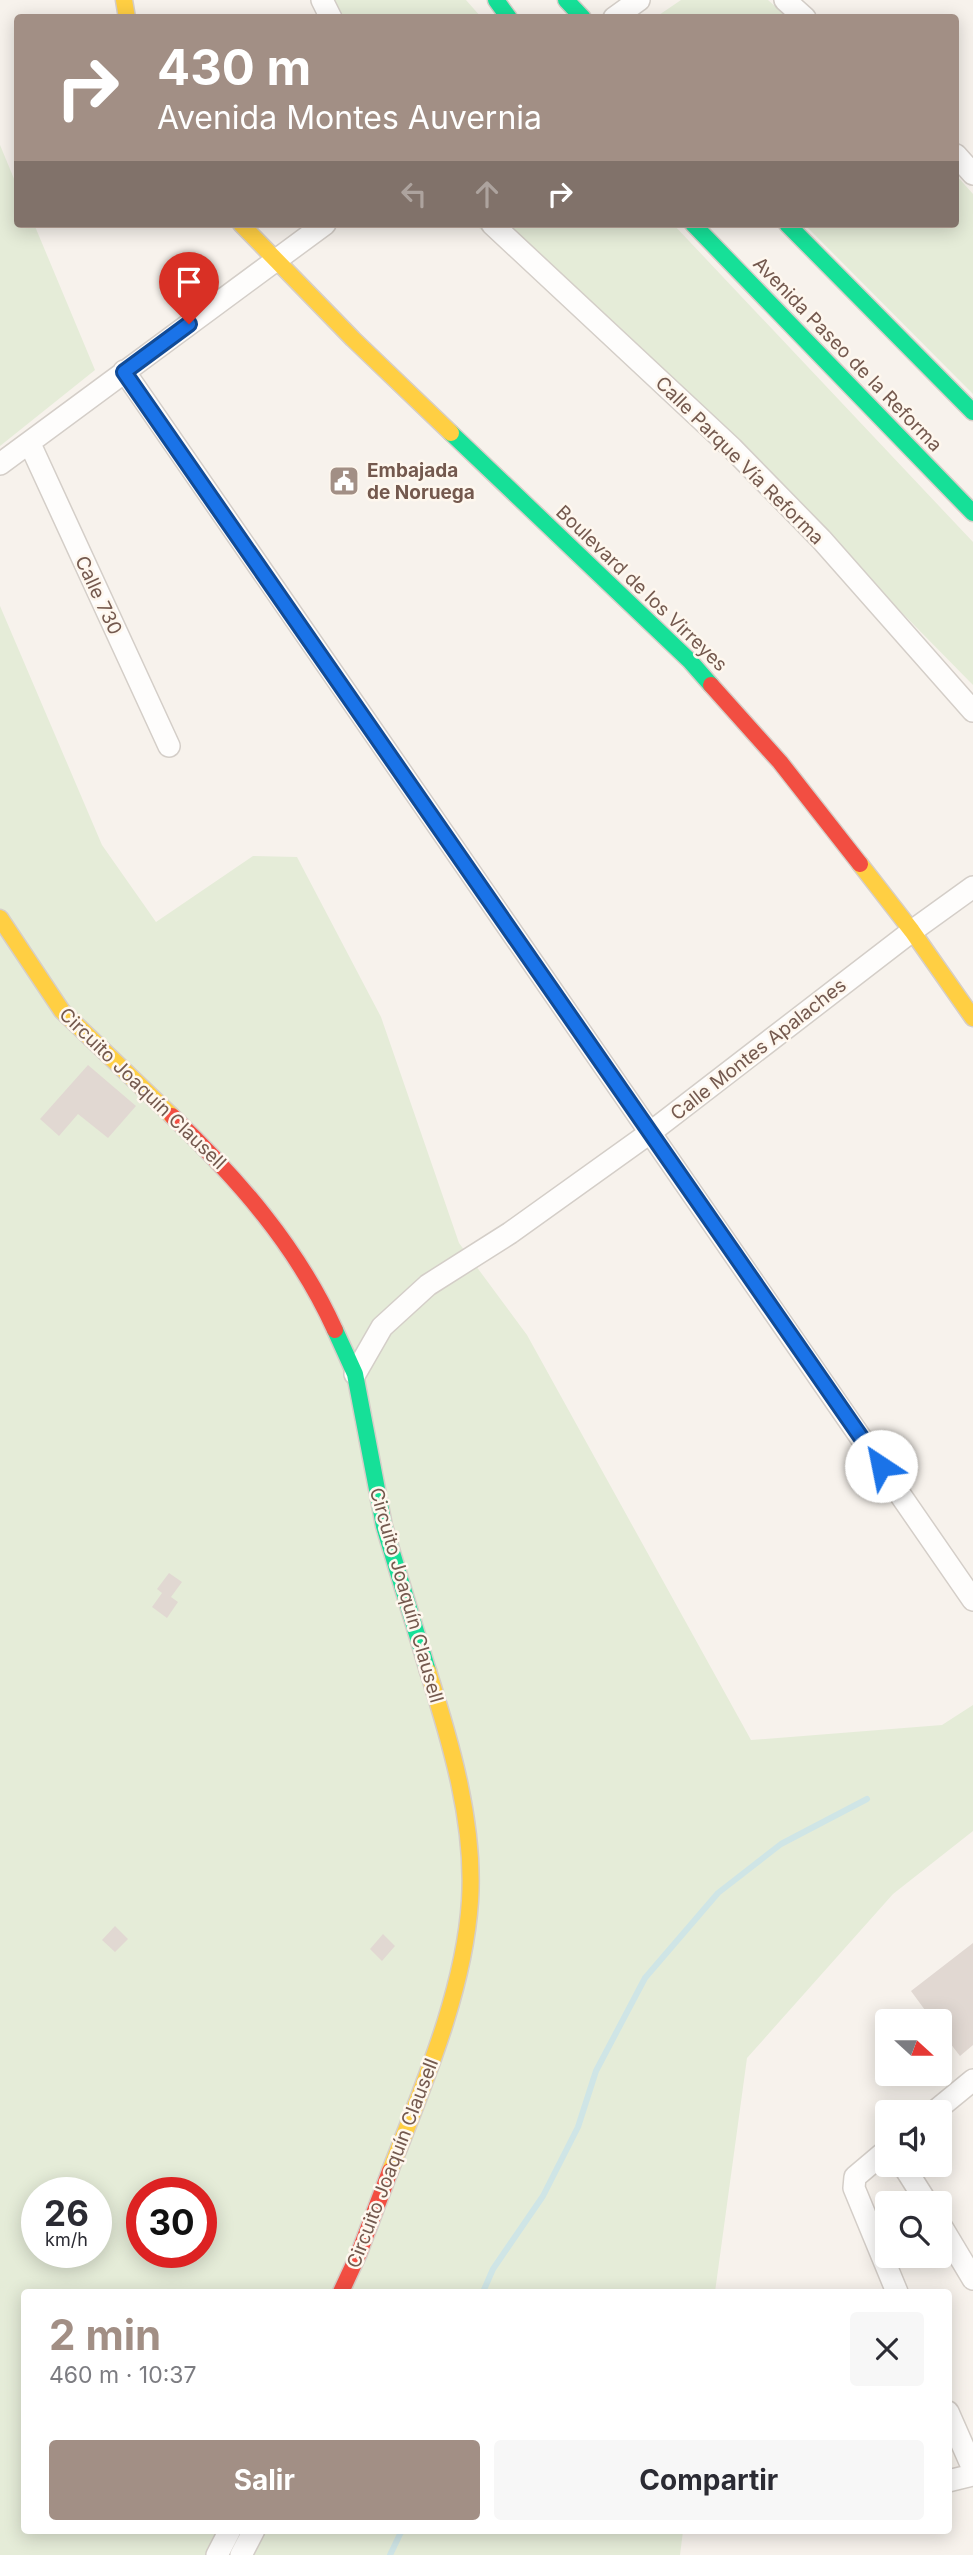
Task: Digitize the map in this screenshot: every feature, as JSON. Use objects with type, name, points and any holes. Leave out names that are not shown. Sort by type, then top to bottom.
[{"type":"street","points":[[566,0],[579,14]]},
{"type":"street","points":[[620,14],[639,0]]},
{"type":"street","points":[[785,0],[801,14]]},
{"type":"street","points":[[959,158],[973,174]]},
{"type":"street","name":"Boulevard de los Virreyes","points":[[245,228],[353,339],[690,661],[780,762],[912,931],[973,1018]]},
{"type":"street","points":[[0,464],[319,228]]},
{"type":"street","name":"Calle Parque Vía Reforma","points":[[496,228],[732,448],[821,539],[973,710]]},
{"type":"street","name":"Avenida Paseo de la Reforma","points":[[697,228],[973,513]]},
{"type":"street","points":[[791,228],[973,412]]},
{"type":"street","points":[[124,372],[973,1600]]},
{"type":"street","name":"Calle 730","points":[[30,444],[169,747]]},
{"type":"street","name":"Calle Montes Apalaches","points":[[355,1374],[382,1327],[428,1285],[510,1233],[651,1132],[973,887]]},
{"type":"street","name":"Circuito Joaquín Clausell","points":[[0,918],[62,1011],[221,1163],[272,1223],[318,1293],[355,1374],[383,1526],[451,1742],[469,1847],[470,1901],[457,1981],[431,2065],[359,2253],[342,2289]]},
{"type":"street","points":[[949,2100],[973,2080]]},
{"type":"street","points":[[875,2160],[855,2177],[854,2188],[896,2289]]},
{"type":"street","points":[[952,2244],[973,2279]]},
{"type":"street","points":[[952,2421],[973,2469]]},
{"type":"street","points":[[952,2480],[973,2475]]},
{"type":"street","points":[[217,2555],[228,2534]]},
{"type":"street","points":[[241,2555],[252,2534]]},
{"type":"green space","points":[[311,0],[466,0],[478,14],[318,14]]},
{"type":"green space","points":[[681,0],[768,0],[784,14],[660,14]]},
{"type":"green space","points":[[0,145],[14,179],[14,228],[36,228],[95,370],[0,446]]},
{"type":"green space","points":[[959,178],[973,194],[973,394],[808,228],[959,228]]},
{"type":"green space","points":[[479,228],[677,228],[973,542],[973,685],[735,443],[530,268]]},
{"type":"green space","points":[[0,606],[102,845],[156,922],[253,856],[297,857],[381,1017],[459,1243],[527,1335],[751,1740],[942,1725],[973,1705],[973,1831],[893,1894],[747,2058],[715,2289],[21,2289],[21,2534],[683,2534],[680,2555],[0,2555]]},
{"type":"building","points":[[88,1065],[136,1106],[108,1138],[78,1114],[59,1136],[40,1119]]},
{"type":"building","points":[[169,1573],[182,1582],[171,1597],[178,1602],[167,1618],[152,1607],[162,1593],[157,1589]]},
{"type":"building","points":[[115,1926],[128,1939],[115,1952],[102,1940]]},
{"type":"building","points":[[383,1934],[395,1946],[382,1961],[370,1949]]},
{"type":"building","points":[[973,1943],[973,2045],[960,2056],[952,2046],[952,2009],[924,2009],[911,1991]]},
{"type":"waterway","points":[[484,2289],[493,2269],[543,2196],[578,2127],[596,2071],[645,1978],[718,1893],[781,1844],[867,1799]]},
{"type":"waterway","points":[[390,2555],[400,2534]]},
{"type":"traffic: fast","points":[[496,0],[506,14]]},
{"type":"traffic: fast","points":[[566,0],[579,14]]},
{"type":"traffic: fast","points":[[697,228],[973,513]]},
{"type":"traffic: fast","points":[[791,228],[973,412]]},
{"type":"traffic: fast","points":[[451,433],[690,661],[711,685]]},
{"type":"traffic: fast","points":[[335,1330],[355,1374],[384,1526],[428,1671]]},
{"type":"traffic: slow","points":[[124,0],[126,14]]},
{"type":"traffic: slow","points":[[245,228],[353,339],[451,433]]},
{"type":"traffic: slow","points":[[860,864],[912,931],[973,1018]]},
{"type":"traffic: slow","points":[[0,918],[62,1011],[172,1116]]},
{"type":"traffic: slow","points":[[390,2171],[451,2004],[460,1970],[470,1901],[469,1843],[460,1784],[428,1671]]},
{"type":"traffic: jam","points":[[711,685],[780,762],[860,864]]},
{"type":"traffic: jam","points":[[172,1116],[220,1164],[264,1215],[303,1270],[335,1330]]},
{"type":"traffic: jam","points":[[342,2289],[390,2171]]},
{"type":"place","name":"Embajada de Noruega","points":[[344,481]]},
{"type":"route","points":[[189,324],[124,372],[881,1466]]}]
